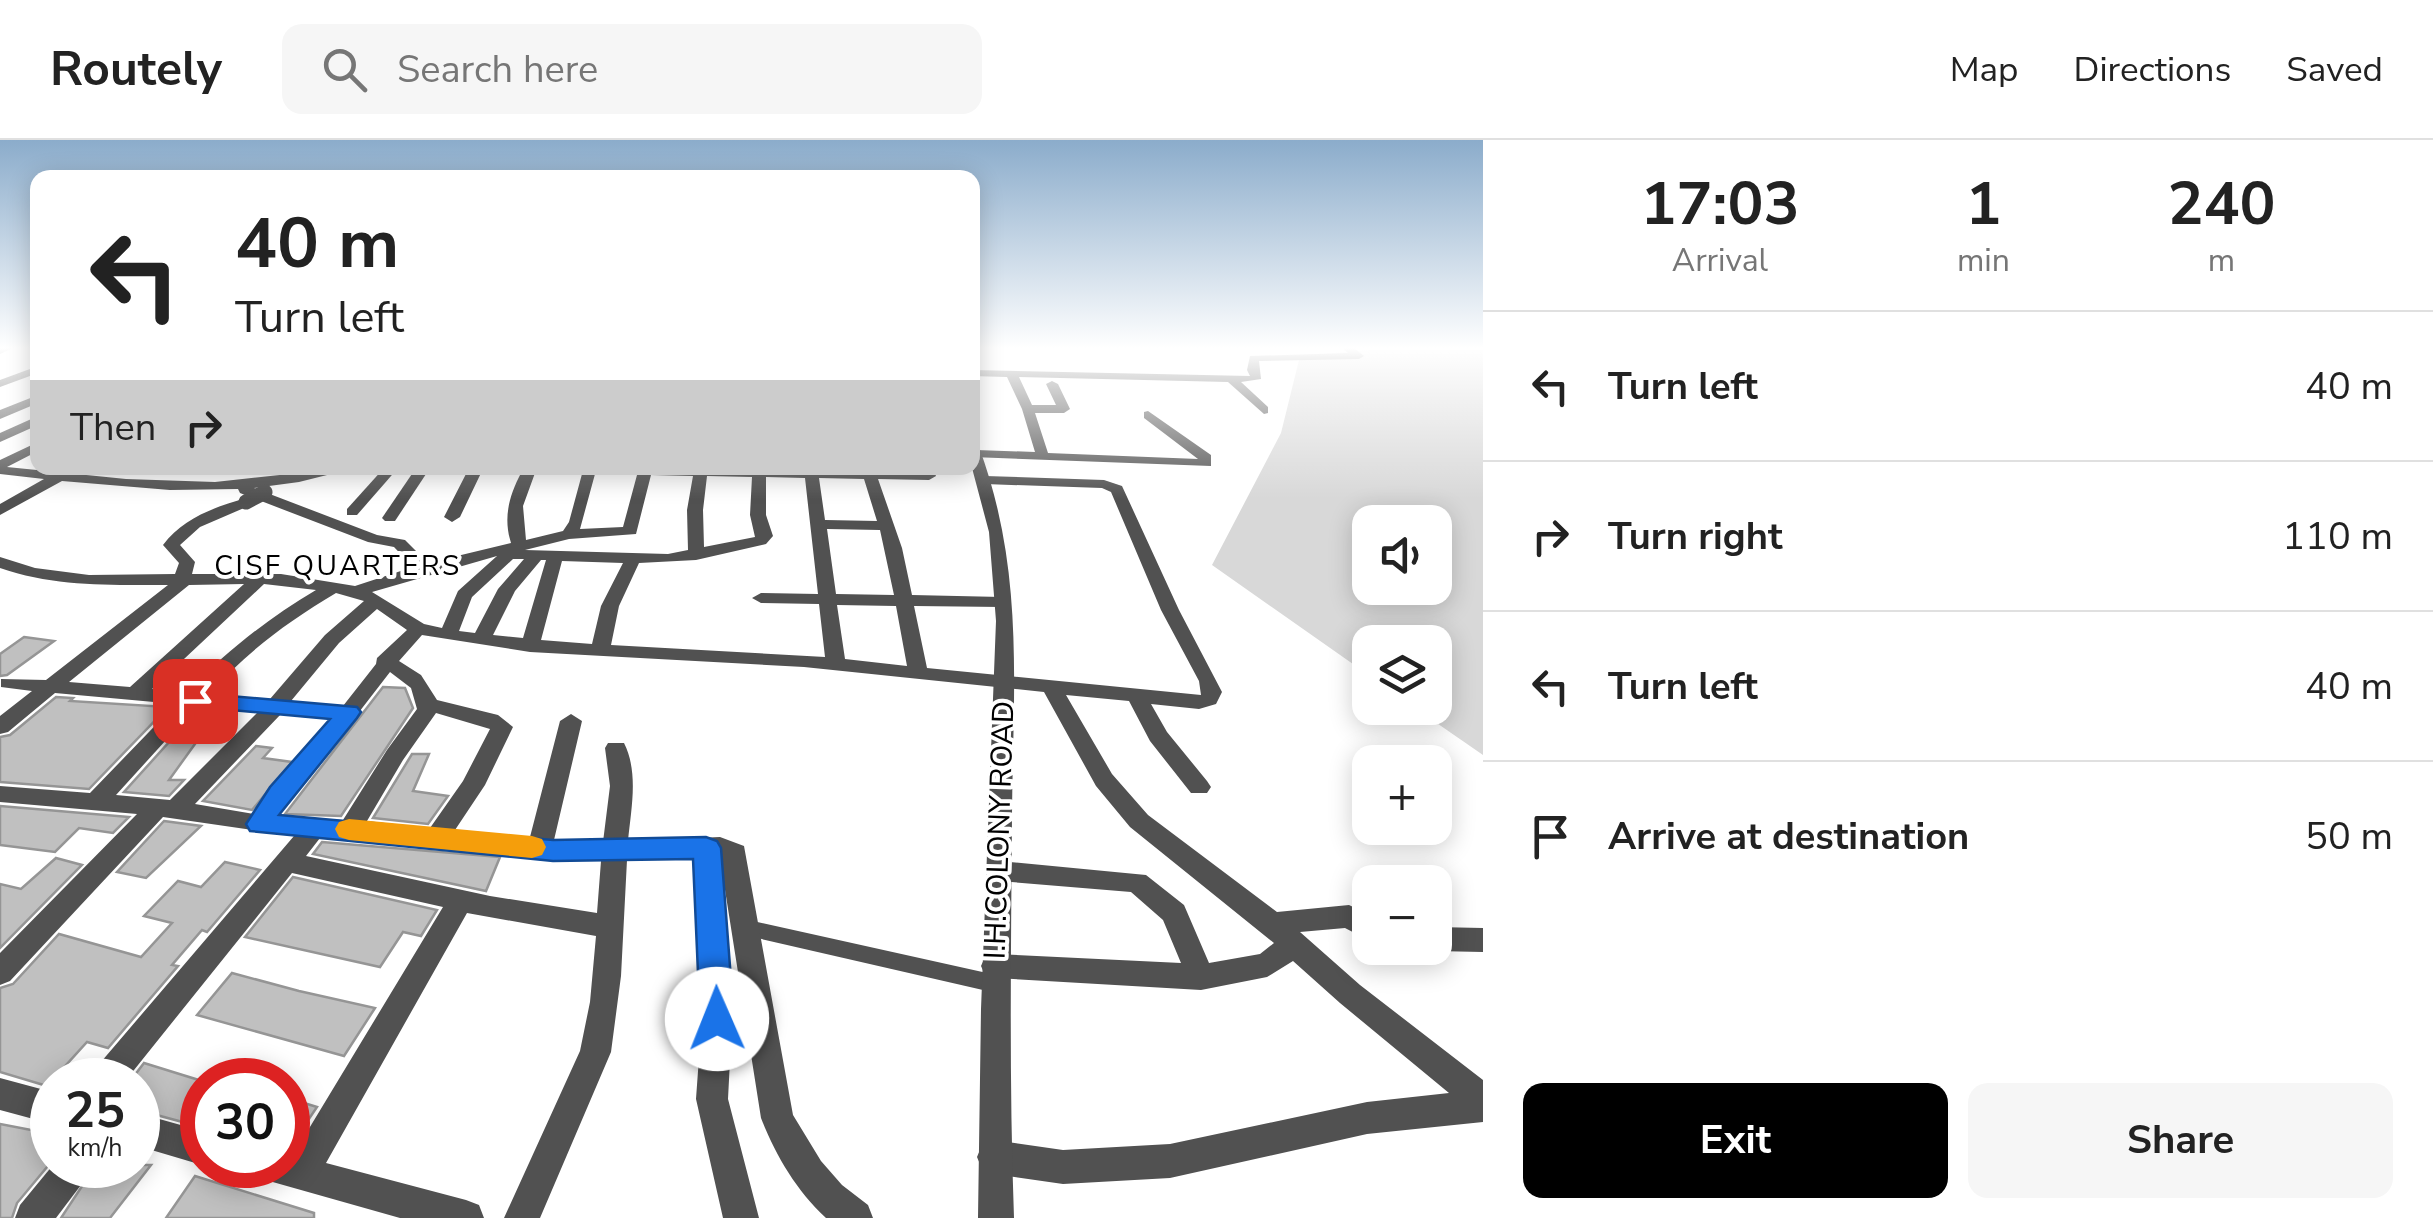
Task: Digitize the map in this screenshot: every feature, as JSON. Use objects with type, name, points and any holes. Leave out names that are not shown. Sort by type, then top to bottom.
[{"type":"street","points":[[0,416],[28,398]]},
{"type":"street","points":[[1023,398],[1043,458]]},
{"type":"street","points":[[1028,410],[1064,408],[1059,398]]},
{"type":"street","points":[[1253,399],[1263,398]]},
{"type":"street","points":[[1253,399],[1264,410]]},
{"type":"street","points":[[980,451],[1043,458],[1206,463],[1206,458],[1148,415]]},
{"type":"street","points":[[0,438],[30,424]]},
{"type":"street","points":[[0,451],[30,437]]},
{"type":"street","points":[[4,471],[30,452]]},
{"type":"street","name":"I.H.COLONY ROAD","points":[[980,466],[995,517],[1002,602],[996,1218]]},
{"type":"street","points":[[4,471],[30,470]]},
{"type":"street","points":[[0,510],[41,475]]},
{"type":"street","points":[[117,475],[271,487],[316,475]]},
{"type":"street","points":[[352,512],[385,475]]},
{"type":"street","points":[[390,518],[418,475]]},
{"type":"street","points":[[452,517],[474,475]]},
{"type":"street","points":[[481,640],[506,590],[513,553],[512,520],[527,475]]},
{"type":"street","points":[[569,534],[577,522],[589,475]]},
{"type":"street","points":[[0,972],[275,707],[366,595],[424,569],[513,553],[569,534],[630,531],[644,475]]},
{"type":"street","points":[[696,555],[694,510],[699,475]]},
{"type":"street","points":[[448,635],[464,594],[513,553],[633,559],[696,555],[764,540],[758,515],[759,475]]},
{"type":"street","points":[[812,475],[836,665]]},
{"type":"street","points":[[856,475],[929,475]]},
{"type":"street","points":[[870,476],[886,526],[918,674]]},
{"type":"street","points":[[0,562],[89,580],[260,579],[332,588],[366,595],[418,628],[530,646],[836,665],[1200,702],[1209,699],[1212,692],[1116,489],[1104,484],[985,480]]},
{"type":"street","points":[[233,485],[374,538],[399,543],[424,569]]},
{"type":"street","points":[[0,726],[182,582],[187,562],[172,549],[173,540],[200,520],[246,502],[271,487]]},
{"type":"street","points":[[820,524],[886,526]]},
{"type":"street","points":[[530,646],[555,557]]},
{"type":"street","points":[[600,651],[610,606],[633,559]]},
{"type":"street","points":[[0,581],[20,569]]},
{"type":"street","points":[[134,695],[260,579]]},
{"type":"street","points":[[96,802],[236,654],[259,634],[332,588]]},
{"type":"street","points":[[760,598],[1002,602]]},
{"type":"street","points":[[260,824],[279,794],[349,712],[384,662],[418,628]]},
{"type":"street","points":[[384,662],[408,671],[429,705],[491,720],[502,727],[472,785],[436,838]]},
{"type":"street","points":[[8,683],[349,712]]},
{"type":"street","points":[[1052,688],[1104,780],[1128,810],[1272,924],[1483,1103]]},
{"type":"street","points":[[1136,694],[1158,736],[1199,787]]},
{"type":"street","points":[[350,829],[429,705]]},
{"type":"street","points":[[540,848],[571,721]]},
{"type":"street","points":[[522,1218],[595,1052],[606,1001],[614,852],[622,794],[616,748]]},
{"type":"street","points":[[0,794],[167,808],[260,824],[540,848],[614,852],[706,848],[736,852],[743,927],[777,1118],[790,1146],[826,1196],[855,1218]]},
{"type":"street","points":[[124,1058],[314,829]]},
{"type":"street","points":[[706,848],[718,1002],[712,1099],[741,1218]]},
{"type":"street","points":[[286,862],[460,900],[611,927]]},
{"type":"street","points":[[998,871],[1137,882],[1174,913],[1201,977]]},
{"type":"street","points":[[310,1130],[460,900]]},
{"type":"street","points":[[1272,924],[1352,918]]},
{"type":"street","points":[[1452,939],[1483,940]]},
{"type":"street","points":[[996,975],[1201,977],[1267,965],[1295,943]]},
{"type":"street","points":[[0,1094],[30,1102]]},
{"type":"street","points":[[994,1157],[1063,1167],[1170,1161],[1349,1121],[1483,1103]]},
{"type":"street","points":[[310,1177],[466,1218]]},
{"type":"street","points":[[33,1218],[57,1188]]},
{"type":"lane","points":[[743,927],[996,975]]},
{"type":"shaded area","points":[[1290,398],[1483,398],[1483,755],[1440,725],[1452,725],[1452,625],[1352,625],[1352,663],[1212,565],[1281,433]]},
{"type":"building","points":[[24,637],[54,641],[0,676],[0,654]]},
{"type":"building","points":[[383,687],[405,688],[413,708],[341,816],[285,814]]},
{"type":"building","points":[[56,697],[168,707],[89,789],[0,782],[0,737],[10,735]]},
{"type":"building","points":[[198,710],[218,712],[169,780],[184,780],[169,796],[124,792]]},
{"type":"building","points":[[256,746],[272,748],[263,758],[292,762],[252,810],[203,801]]},
{"type":"building","points":[[412,754],[429,754],[413,791],[448,796],[428,824],[373,818]]},
{"type":"building","points":[[0,806],[129,817],[113,833],[79,828],[55,852],[0,845]]},
{"type":"building","points":[[164,821],[201,826],[146,878],[117,872]]},
{"type":"building","points":[[322,842],[500,857],[486,891],[313,854]]},
{"type":"building","points":[[56,858],[82,865],[0,948],[0,884],[21,889]]},
{"type":"building","points":[[225,862],[260,870],[207,932],[202,930],[172,965],[178,966],[108,1048],[87,1042],[72,1058],[30,1058],[30,1081],[0,1072],[0,988],[13,984],[59,934],[141,957],[172,923],[144,916],[178,881],[201,887]]},
{"type":"building","points":[[293,877],[437,910],[421,936],[403,932],[380,967],[245,937]]},
{"type":"building","points":[[232,973],[375,1008],[344,1056],[197,1015]]},
{"type":"building","points":[[160,1068],[180,1074],[180,1121],[160,1116]]},
{"type":"building","points":[[0,1124],[30,1130],[30,1187],[17,1203],[12,1218],[0,1218]]},
{"type":"building","points":[[81,1188],[133,1188],[110,1218],[61,1218]]},
{"type":"building","points":[[187,1188],[234,1188],[314,1213],[314,1218],[166,1218]]},
{"type":"slow traffic","points":[[349,829],[532,847]]},
{"type":"district","name":"CISF QUARTERS","points":[[338,565]]},
{"type":"route","points":[[195,701],[349,712],[279,794],[260,824],[588,852],[706,848],[717,1019]]}]
